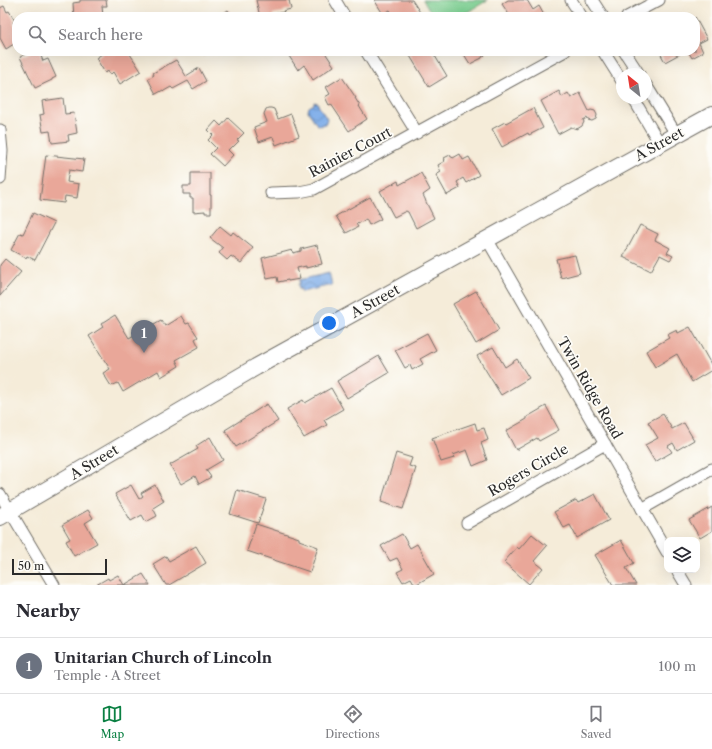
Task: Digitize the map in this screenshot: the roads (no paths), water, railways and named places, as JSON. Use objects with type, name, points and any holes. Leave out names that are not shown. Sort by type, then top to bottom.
[{"type":"main road","name":"A Street","points":[[5,514],[256,367],[712,115]]},
{"type":"street","points":[[335,0],[342,12]]},
{"type":"street","points":[[572,0],[579,12]]},
{"type":"street","points":[[592,0],[599,12]]},
{"type":"street","points":[[636,12],[659,0]]},
{"type":"street","points":[[369,56],[417,133]]},
{"type":"street","name":"Rainier Court","points":[[271,193],[299,192],[314,189],[556,56]]},
{"type":"street","points":[[606,56],[616,72]]},
{"type":"street","points":[[627,56],[635,68]]},
{"type":"street","points":[[652,95],[676,134]]},
{"type":"street","points":[[637,104],[660,144]]},
{"type":"street","points":[[0,130],[2,151],[0,179]]},
{"type":"street","name":"Twin Ridge Road","points":[[487,239],[664,547]]},
{"type":"street","name":"Rogers Circle","points":[[467,523],[605,444]]},
{"type":"street","points":[[642,509],[712,469]]},
{"type":"street","points":[[0,494],[5,514],[54,585]]},
{"type":"street","points":[[679,573],[686,585]]},
{"type":"water","points":[[314,102],[318,103],[327,119],[326,123],[321,126],[317,125],[308,111],[309,107],[314,104]]},
{"type":"water","points":[[329,273],[332,285],[302,292],[301,289],[299,290],[299,280]]},
{"type":"place","name":"Unitarian Church of Lincoln","points":[[144,353]]}]
